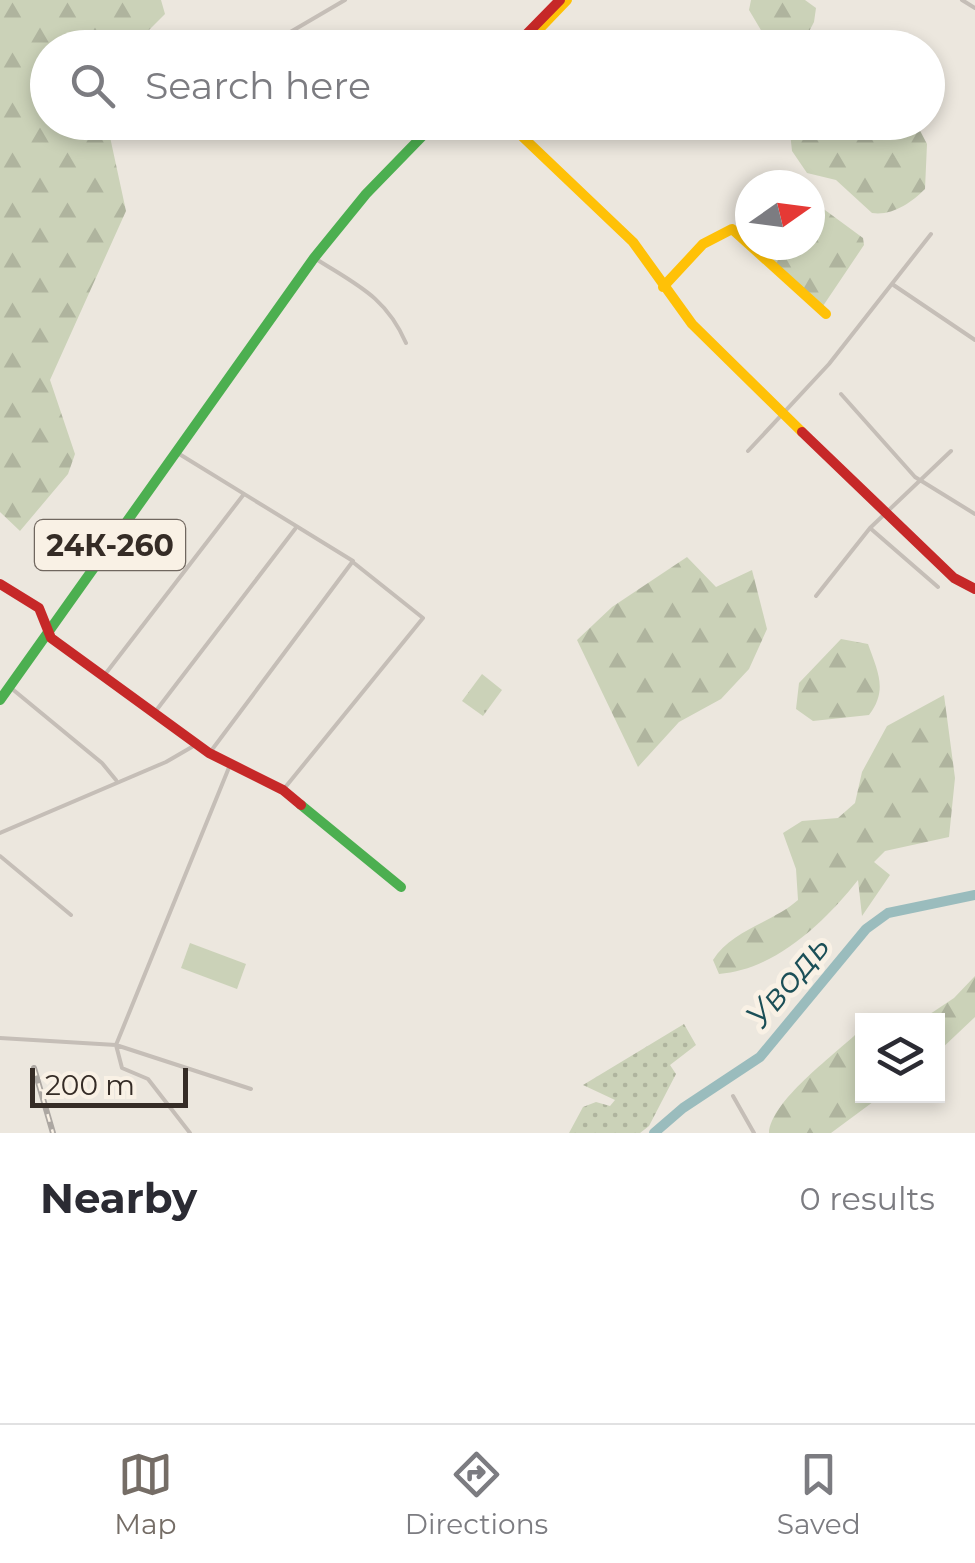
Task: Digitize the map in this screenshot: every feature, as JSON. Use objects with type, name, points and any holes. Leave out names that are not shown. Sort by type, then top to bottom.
[{"type":"street","points":[[293,30],[343,0]]},
{"type":"street","points":[[962,0],[975,8]]},
{"type":"street","points":[[530,30],[557,1]]},
{"type":"street","points":[[535,30],[557,1]]},
{"type":"street","name":"24К-260","points":[[0,700],[300,278],[366,194],[420,140]]},
{"type":"street","name":"24К-260","points":[[300,278],[368,195],[421,140]]},
{"type":"street","points":[[526,140],[633,242],[663,287],[782,414],[954,578],[975,588]]},
{"type":"street","points":[[663,287],[720,233],[732,229],[826,314]]},
{"type":"street","points":[[748,450],[829,364],[931,234]]},
{"type":"street","points":[[316,259],[374,295],[393,314],[406,344]]},
{"type":"street","points":[[892,284],[975,340]]},
{"type":"street","points":[[841,394],[920,478],[975,514]]},
{"type":"street","points":[[816,596],[886,510],[951,451]]},
{"type":"street","points":[[176,452],[353,562],[423,618],[283,790]]},
{"type":"street","points":[[103,677],[244,494]]},
{"type":"street","points":[[870,528],[938,587]]},
{"type":"street","points":[[154,713],[295,529]]},
{"type":"street","points":[[209,753],[353,562]]},
{"type":"street","points":[[0,584],[39,608],[48,634],[103,677],[209,753],[283,790],[401,887]]},
{"type":"street","points":[[9,687],[102,763],[116,780]]},
{"type":"street","points":[[0,832],[166,762],[197,744]]},
{"type":"street","points":[[190,1133],[148,1079],[122,1068],[116,1045],[230,765]]},
{"type":"street","points":[[0,856],[70,915]]},
{"type":"street","points":[[0,1038],[116,1045],[250,1089]]},
{"type":"street","points":[[734,1096],[754,1133]]},
{"type":"green space","points":[[0,0],[161,0],[165,14],[149,30],[30,30],[30,140],[111,140],[126,211],[50,380],[75,454],[68,474],[20,531],[0,512]]},
{"type":"green space","points":[[751,0],[805,0],[816,8],[810,30],[761,30],[749,10]]},
{"type":"green space","points":[[791,140],[925,140],[927,144],[925,189],[887,212],[872,213],[836,180],[825,177],[825,170],[805,170],[792,151]]},
{"type":"green space","points":[[825,210],[863,238],[864,245],[823,306],[772,260],[825,260]]},
{"type":"green space","points":[[687,557],[716,587],[752,570],[767,629],[749,669],[721,699],[679,722],[638,767],[577,640],[612,607]]},
{"type":"green space","points":[[841,639],[868,644],[880,689],[875,706],[869,715],[813,721],[796,709],[799,683]]},
{"type":"green space","points":[[482,674],[502,690],[483,716],[462,701]]},
{"type":"green space","points":[[944,695],[955,778],[949,837],[885,851],[874,862],[890,875],[862,916],[858,880],[814,927],[779,954],[740,971],[719,974],[713,960],[730,941],[798,900],[796,869],[783,833],[802,821],[838,818],[855,803],[862,772],[887,726]]},
{"type":"green space","points":[[190,943],[246,964],[237,989],[181,968]]},
{"type":"green space","points":[[975,976],[975,1017],[945,1045],[945,1013],[932,1013],[954,998]]},
{"type":"green space","points":[[684,1024],[696,1045],[670,1065],[676,1074],[649,1126],[640,1133],[569,1133],[583,1107],[596,1102],[610,1106],[615,1100],[583,1085]]},
{"type":"green space","points":[[855,1035],[855,1103],[872,1103],[831,1133],[769,1133],[780,1107]]},
{"type":"waterway","name":"Уводь","points":[[654,1133],[683,1108],[760,1057],[866,929],[888,913],[975,895]]},
{"type":"railway","points":[[34,1068],[53,1133]]},
{"type":"traffic: fast","points":[[0,700],[314,258],[366,194],[418,140]]},
{"type":"traffic: fast","points":[[301,805],[401,887]]},
{"type":"traffic: slow","points":[[538,30],[567,0]]},
{"type":"traffic: slow","points":[[526,140],[633,242],[692,324],[802,432]]},
{"type":"traffic: slow","points":[[663,287],[703,244],[732,229],[826,314]]},
{"type":"traffic: jam","points":[[531,30],[560,0]]},
{"type":"traffic: jam","points":[[802,432],[954,578],[975,589]]},
{"type":"traffic: jam","points":[[0,584],[39,608],[51,638],[209,753],[283,790],[301,805]]}]
